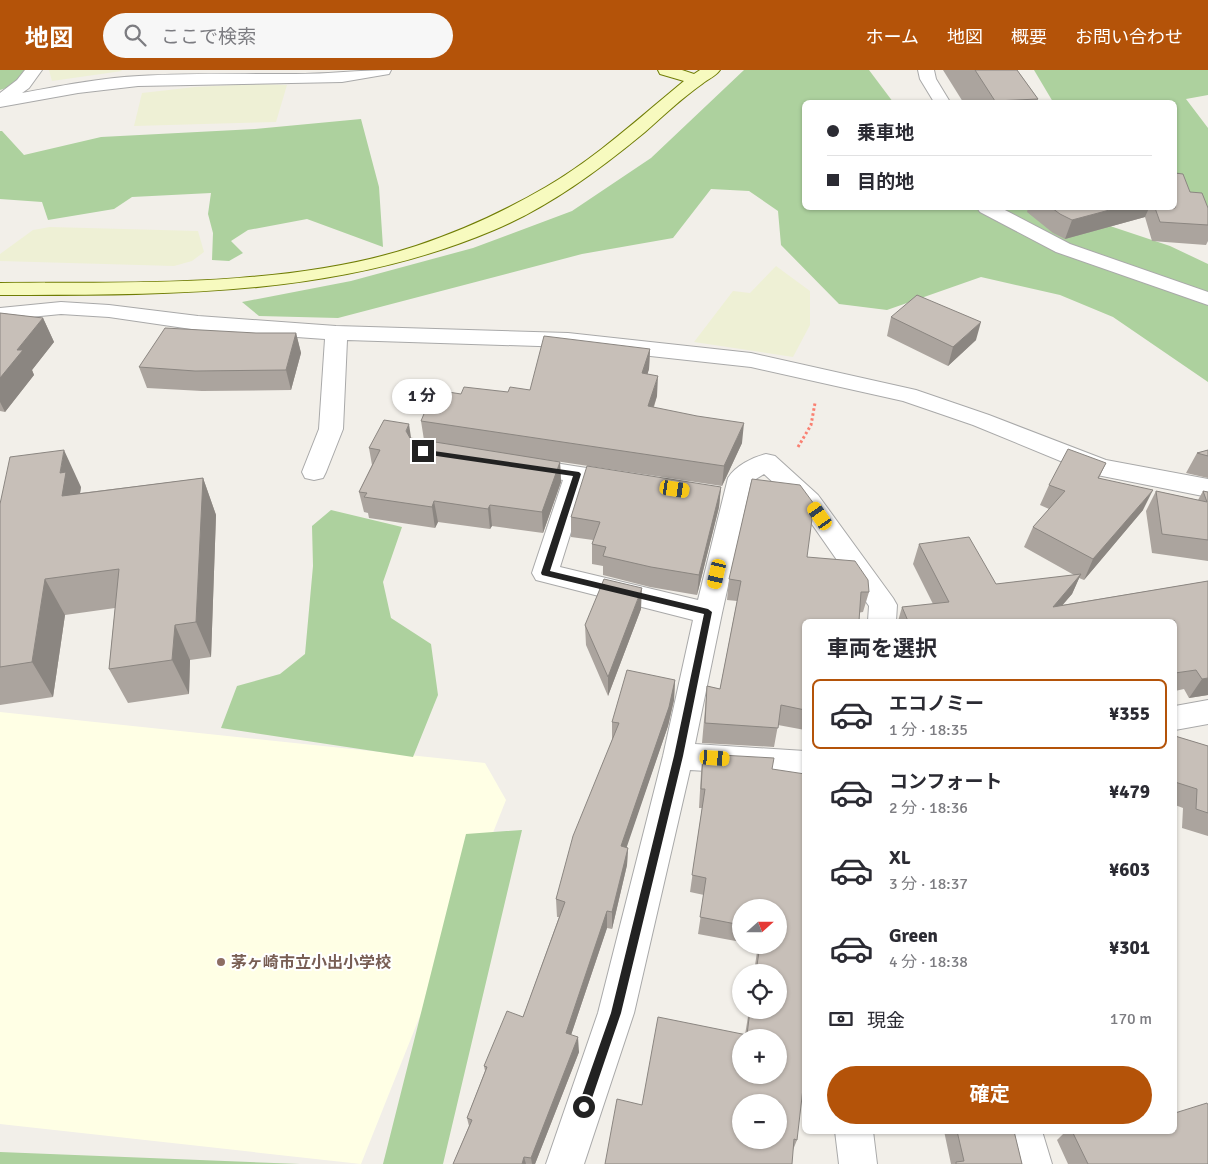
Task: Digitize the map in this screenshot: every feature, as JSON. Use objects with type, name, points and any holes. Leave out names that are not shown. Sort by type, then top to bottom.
[{"type":"street","points":[[0,102],[23,84],[34,70]]},
{"type":"street","points":[[0,102],[78,88],[138,81],[342,77],[383,70]]},
{"type":"street","points":[[666,70],[704,75]]},
{"type":"street","points":[[926,70],[928,80],[941,100]]},
{"type":"street","points":[[0,289],[176,288],[253,284],[309,277],[427,250],[475,232],[552,191],[605,154],[704,75]]},
{"type":"street","points":[[991,210],[1063,248],[1208,299]]},
{"type":"street","points":[[0,314],[61,308],[99,310],[198,323],[336,333],[568,340],[666,349],[751,360],[908,395],[981,420],[1102,468],[1208,488]]},
{"type":"street","points":[[314,472],[330,429],[336,333]]},
{"type":"street","points":[[564,1164],[616,1013],[678,756],[708,612],[724,496],[740,478],[766,462],[809,500],[883,605],[882,619]]},
{"type":"street","points":[[500,463],[646,484]]},
{"type":"street","points":[[577,474],[545,573],[708,612]]},
{"type":"street","points":[[1177,718],[1208,712]]},
{"type":"street","points":[[678,756],[802,764]]},
{"type":"street","points":[[854,1134],[858,1164]]},
{"type":"street","points":[[1024,1134],[1033,1164]]},
{"type":"path","points":[[781,476],[811,425],[816,396]]},
{"type":"shaded area","points":[[49,70],[121,70],[122,71],[52,81]]},
{"type":"shaded area","points":[[258,84],[287,85],[276,122],[134,126],[142,93],[195,87]]},
{"type":"shaded area","points":[[50,227],[198,231],[204,252],[192,261],[174,266],[0,261],[0,254],[33,230]]},
{"type":"shaded area","points":[[776,266],[810,291],[810,325],[793,357],[694,342],[733,291],[750,293]]},
{"type":"shaded area","name":"茅ヶ崎市立小出小学校","points":[[0,712],[485,763],[506,800],[361,1164],[0,1124]]},
{"type":"green space","points":[[0,70],[35,70],[31,80],[0,90]]},
{"type":"green space","points":[[744,70],[869,70],[892,100],[802,100],[802,210],[1062,210],[1170,246],[1208,264],[1208,382],[1113,317],[1060,295],[981,277],[887,310],[839,304],[781,245],[778,211],[749,191],[711,189],[673,238],[582,254],[338,318],[259,316],[242,302],[351,281],[473,248],[572,211],[651,158]]},
{"type":"green space","points":[[1034,70],[1208,70],[1208,95],[1186,99],[1208,128],[1208,208],[1177,187],[1177,100],[1052,100]]},
{"type":"green space","points":[[361,119],[379,187],[383,247],[307,219],[248,230],[231,241],[243,253],[229,261],[212,260],[213,233],[208,214],[211,193],[132,197],[114,209],[48,220],[42,202],[0,199],[0,131],[24,155],[101,137],[255,129]]},
{"type":"green space","points":[[331,510],[402,527],[383,582],[391,618],[431,644],[438,695],[413,757],[221,728],[237,686],[280,674],[305,654],[313,566],[312,526]]},
{"type":"green space","points":[[522,830],[443,1164],[383,1164],[466,834]]},
{"type":"green space","points":[[0,1152],[300,1164],[0,1164]]},
{"type":"building","points":[[975,70],[1017,70],[1038,99],[1016,100],[994,100]]},
{"type":"building","points":[[1177,173],[1183,174],[1190,192],[1202,193],[1208,208],[1208,225],[1160,222],[1156,210],[1177,210]]},
{"type":"building","points":[[1055,210],[1110,210],[1072,220]]},
{"type":"building","points":[[917,295],[981,322],[953,347],[891,317]]},
{"type":"building","points":[[0,313],[43,318],[17,350],[23,350],[0,378]]},
{"type":"building","points":[[165,328],[256,333],[296,333],[286,370],[195,371],[139,367]]},
{"type":"building","points":[[544,336],[650,349],[642,373],[658,376],[648,406],[744,423],[724,466],[421,421],[426,409],[430,410],[434,400],[437,401],[442,391],[461,394],[464,387],[508,392],[510,387],[530,390]]},
{"type":"building","points":[[384,420],[409,424],[406,431],[410,438],[560,462],[542,512],[490,505],[488,509],[434,501],[432,507],[364,497],[367,493],[359,492],[380,450],[369,448]]},
{"type":"building","points":[[1068,449],[1106,463],[1098,478],[1153,490],[1093,559],[1033,527],[1065,491],[1049,485]]},
{"type":"building","points":[[64,450],[60,473],[66,472],[62,496],[203,478],[196,622],[175,625],[172,660],[109,669],[119,569],[45,579],[32,662],[0,667],[0,504],[10,457]]},
{"type":"building","points":[[1208,450],[1208,456],[1197,453]]},
{"type":"building","points":[[587,466],[721,487],[699,575],[603,556],[606,547],[592,544],[600,522],[571,517]]},
{"type":"building","points":[[752,479],[800,485],[814,504],[807,557],[855,561],[868,580],[869,592],[861,592],[859,619],[802,619],[802,709],[781,705],[778,728],[705,723],[707,686],[720,689],[741,581],[729,579]]},
{"type":"building","points":[[1156,491],[1207,502],[1203,491],[1208,492],[1208,540],[1162,534]]},
{"type":"building","points":[[969,537],[996,584],[1081,574],[1053,607],[1208,581],[1208,678],[1202,679],[1196,670],[1177,673],[1177,619],[907,619],[902,607],[949,602],[919,544]]},
{"type":"building","points":[[604,579],[642,588],[608,677],[585,625]]},
{"type":"building","points":[[627,670],[675,680],[669,707],[621,846],[628,848],[612,912],[607,911],[566,1033],[578,1037],[531,1158],[524,1157],[522,1164],[453,1164],[472,1120],[467,1118],[487,1067],[484,1066],[507,1011],[523,1017],[565,902],[556,899],[573,836],[619,723],[612,722]]},
{"type":"building","points":[[1177,737],[1208,746],[1208,813],[1196,809],[1197,789],[1177,783]]},
{"type":"building","points":[[703,754],[774,758],[772,769],[802,774],[802,1097],[797,1140],[794,1139],[792,1164],[605,1164],[617,1099],[642,1105],[658,1017],[732,1032],[732,1084],[787,1084],[787,1029],[748,1029],[749,1019],[787,1019],[787,964],[757,964],[759,954],[788,954],[788,899],[732,899],[732,923],[700,917],[706,878],[692,875],[705,789],[701,789]]},
{"type":"building","points":[[1207,1103],[1208,1164],[1088,1164],[1073,1134],[1177,1134],[1177,1112]]},
{"type":"building","points":[[958,1134],[1015,1134],[1022,1164],[956,1164],[956,1162],[964,1161]]},
{"type":"place","name":"茅ヶ崎市立小出小学校","points":[[221,962]]},
{"type":"route","points":[[423,451],[577,474],[545,573],[708,612],[678,756],[616,1013],[584,1107]]}]
